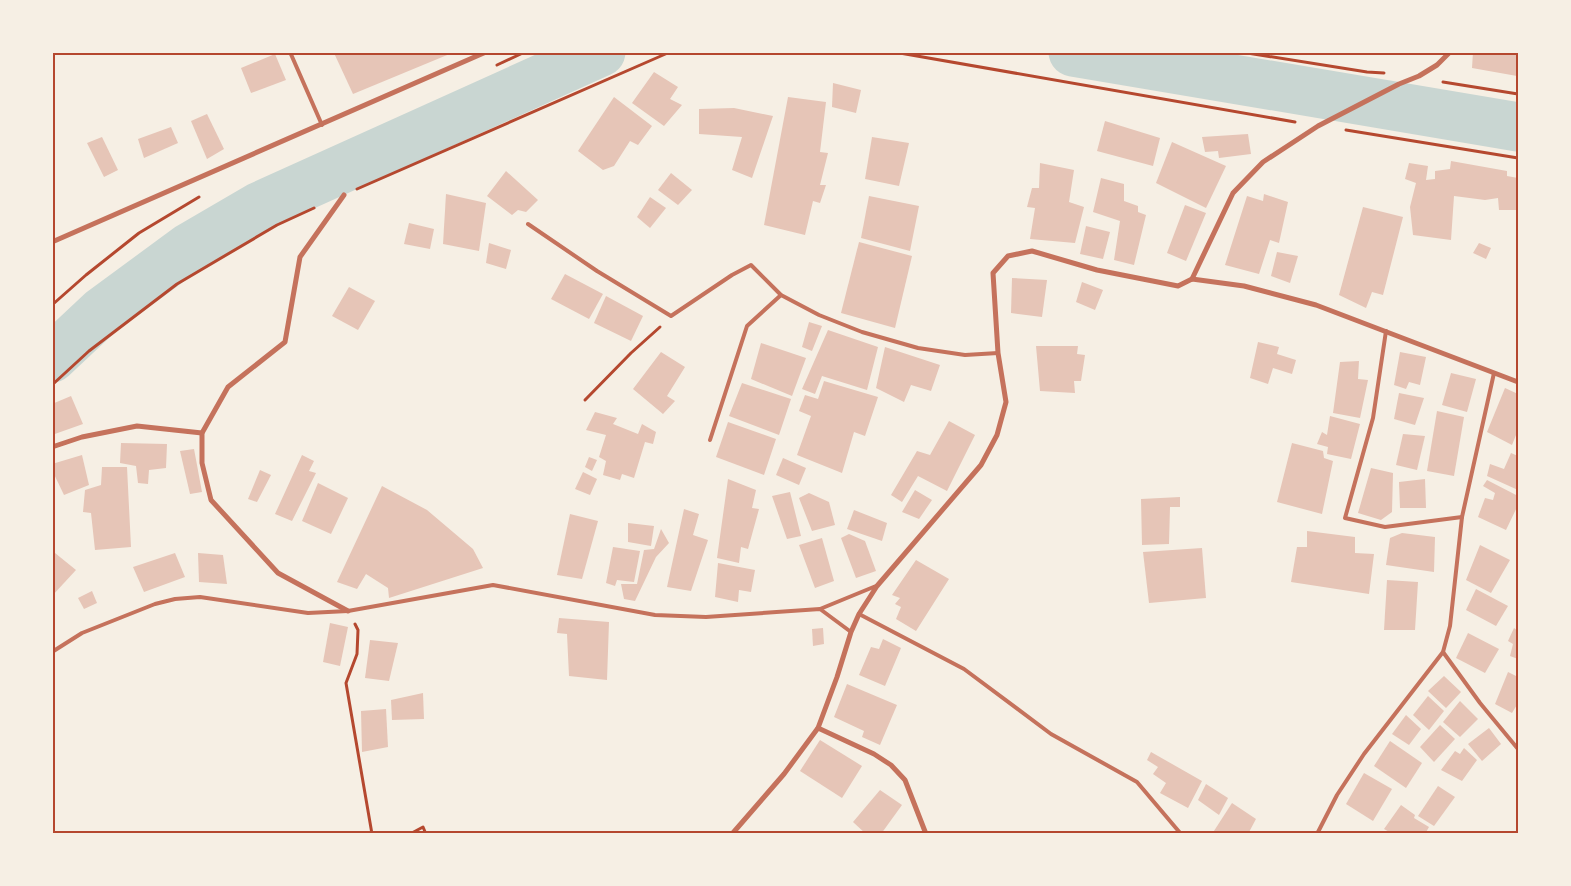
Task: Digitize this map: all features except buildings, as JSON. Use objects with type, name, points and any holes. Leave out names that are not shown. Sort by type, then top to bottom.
[{"type":"street","points":[[52,242],[486,52]]},
{"type":"street","points":[[1192,279],[1233,194],[1263,162],[1318,126],[1399,84],[1419,76],[1437,65],[1450,52]]},
{"type":"street","points":[[344,195],[300,257],[285,342],[228,387],[202,433],[202,464],[211,500],[278,573],[348,612]]},
{"type":"street","points":[[732,834],[784,774],[818,728],[838,677],[851,632],[859,614],[877,586],[981,465],[997,435],[1006,402],[998,352],[993,274],[1008,256],[1032,251],[1097,270],[1178,286],[1192,279],[1253,288],[1316,305],[1518,382]]},
{"type":"street","points":[[52,447],[82,438],[137,426],[202,433]]},
{"type":"street","points":[[818,728],[874,754],[891,765],[905,780],[926,834]]},
{"type":"lane","points":[[290,52],[322,125]]},
{"type":"lane","points":[[528,224],[597,271],[671,316],[732,275],[751,265],[781,295],[819,315],[853,328],[918,348],[965,355],[998,352]]},
{"type":"lane","points":[[710,440],[747,326],[781,295]]},
{"type":"lane","points":[[1386,331],[1373,418],[1345,518],[1385,527],[1462,517]]},
{"type":"lane","points":[[1317,834],[1337,795],[1364,754],[1443,652],[1450,626],[1462,517],[1494,373]]},
{"type":"lane","points":[[52,652],[82,633],[155,604],[175,599],[200,597],[308,613],[348,612],[493,586],[655,615],[706,617],[820,609],[877,586]]},
{"type":"lane","points":[[820,609],[851,632]]},
{"type":"lane","points":[[859,614],[964,669],[1051,734],[1137,782],[1181,834]]},
{"type":"lane","points":[[1443,652],[1518,749]]},
{"type":"path","points":[[488,68],[525,52]]},
{"type":"path","points":[[52,385],[89,351],[177,284],[277,225],[670,52]]},
{"type":"path","points":[[894,52],[1298,122]]},
{"type":"path","points":[[1241,52],[1367,72],[1391,73]]},
{"type":"path","points":[[1440,81],[1518,94]]},
{"type":"path","points":[[1338,129],[1518,158]]},
{"type":"path","points":[[52,304],[139,233],[200,196]]},
{"type":"path","points":[[585,400],[630,353],[671,316]]},
{"type":"path","points":[[348,612],[358,630],[356,654],[346,683],[372,834]]},
{"type":"path","points":[[410,834],[424,827],[426,834]]},
{"type":"waterway","points":[[52,358],[101,312],[188,248],[260,206],[601,52]]},
{"type":"waterway","points":[[1073,52],[1518,127]]}]
